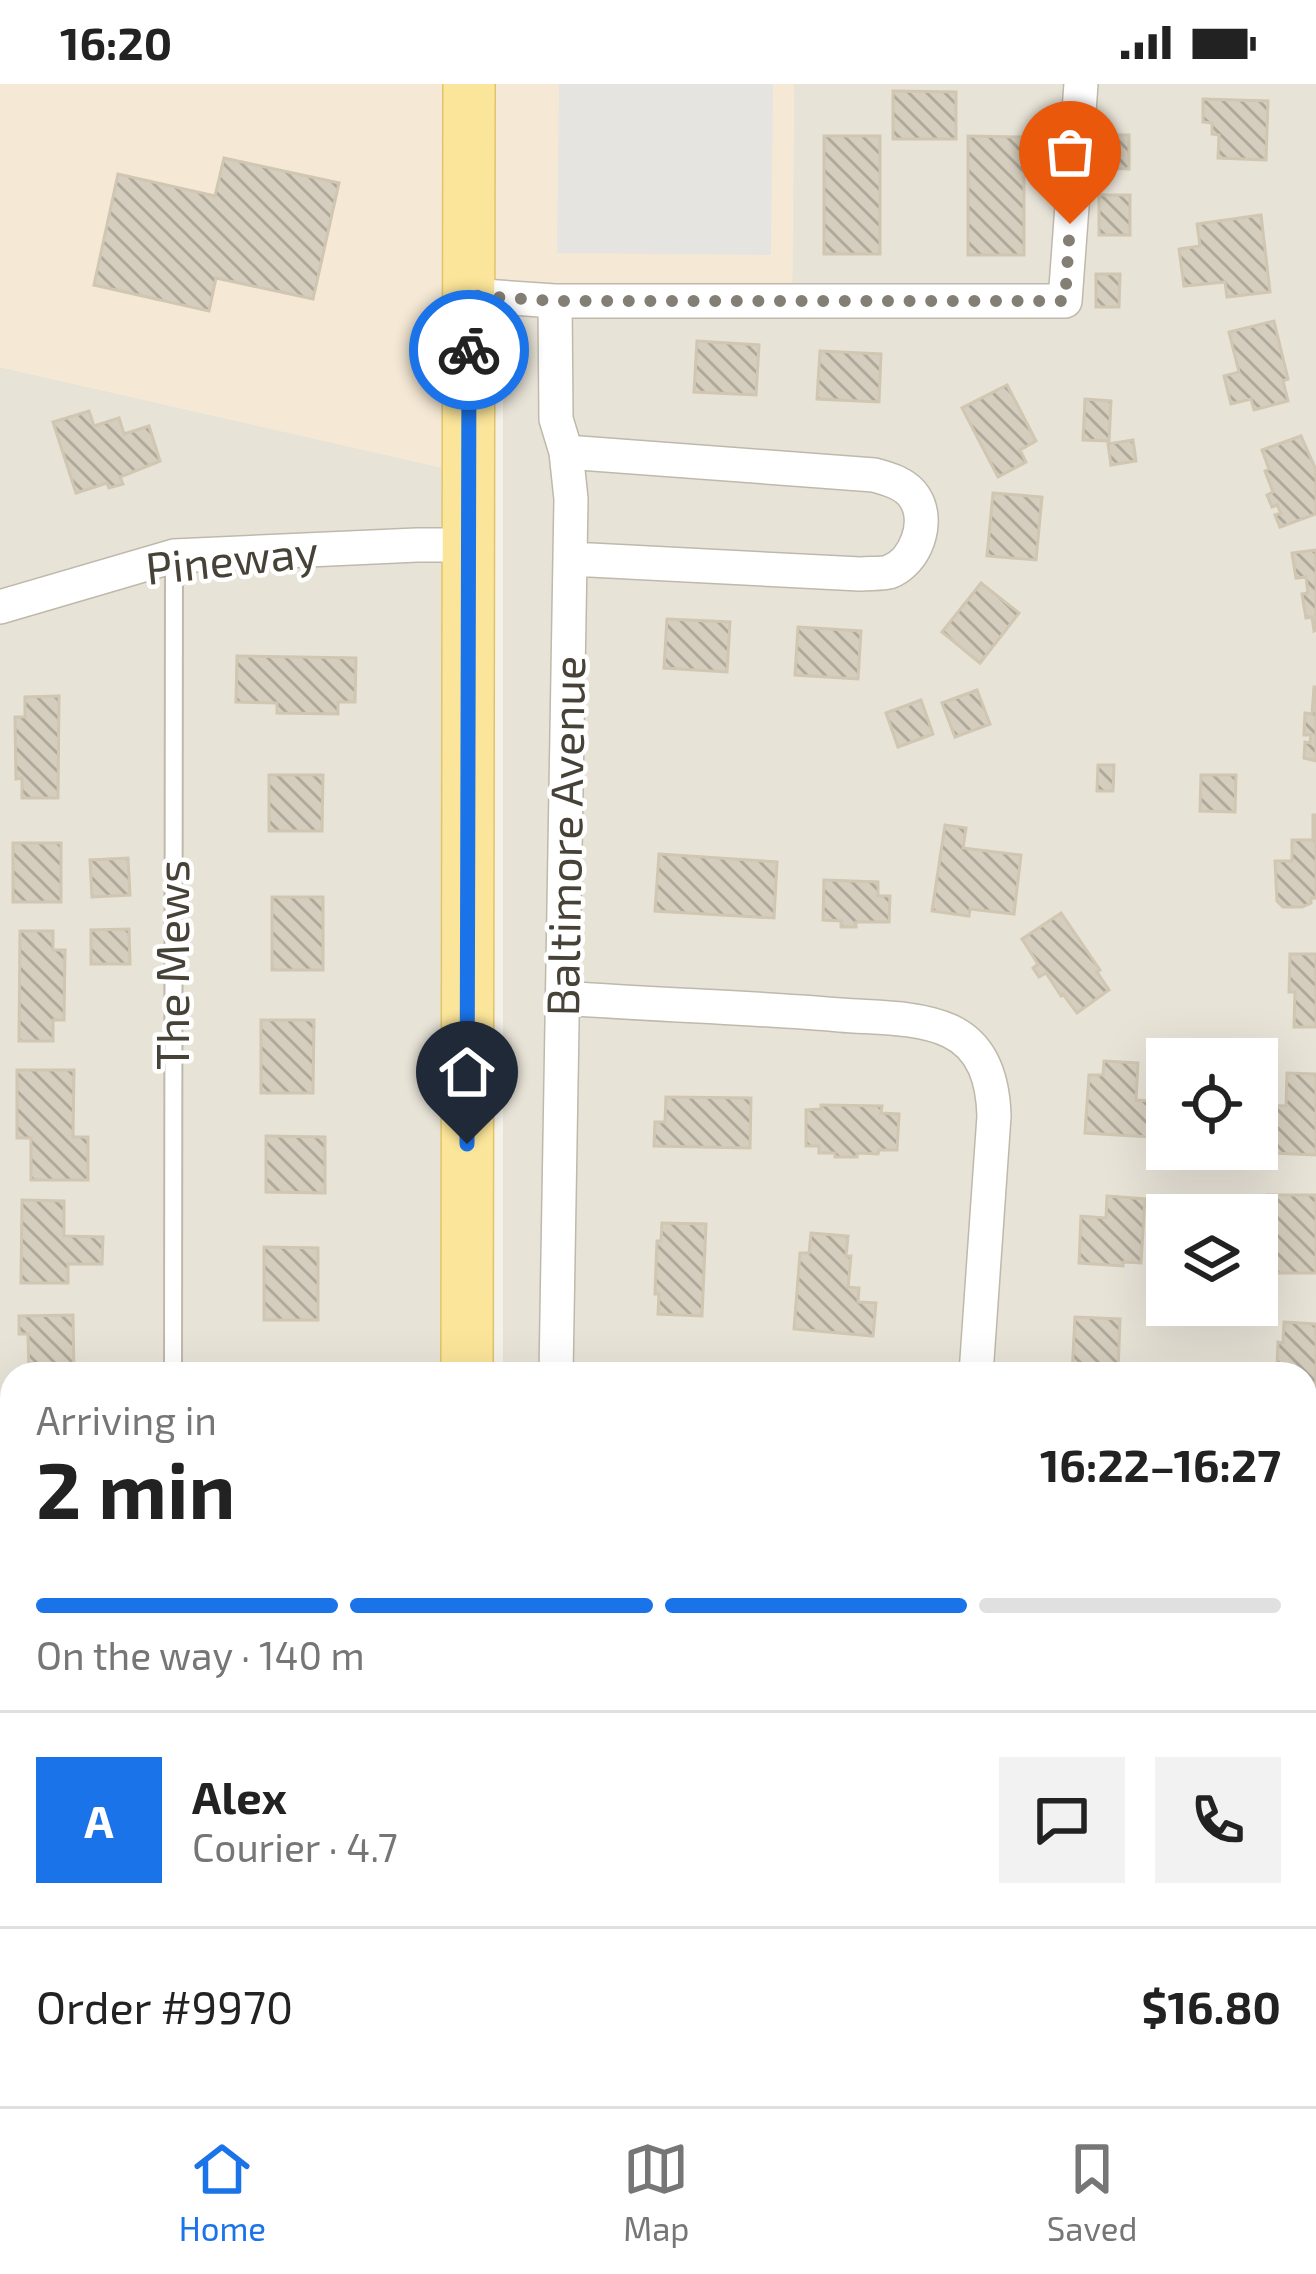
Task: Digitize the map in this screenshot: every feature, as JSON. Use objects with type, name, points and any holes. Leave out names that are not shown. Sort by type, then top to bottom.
[{"type":"main road","points":[[467,1362],[469,84]]},
{"type":"street","points":[[468,295],[555,301],[1065,301],[1081,84]]},
{"type":"street","name":"Baltimore Avenue","points":[[555,301],[556,419],[566,452],[571,499],[556,1362]]},
{"type":"street","points":[[566,452],[874,475],[898,482],[915,497],[921,519],[910,556],[890,572],[571,559]]},
{"type":"street","name":"Pineway","points":[[0,607],[174,556],[468,545]]},
{"type":"street","points":[[563,998],[926,1023],[952,1032],[972,1047],[993,1088],[994,1116],[977,1362]]},
{"type":"lane","name":"The Mews","points":[[173,1362],[174,556]]},
{"type":"shaded area","points":[[0,84],[794,84],[792,301],[469,295],[452,470],[0,367]]},
{"type":"shaded area","points":[[559,84],[773,84],[771,255],[557,253]]},
{"type":"shaded area","points":[[794,84],[1316,84],[1316,1362],[503,1362],[503,300],[792,300]]},
{"type":"shaded area","points":[[0,367],[453,470],[447,1362],[0,1362]]},
{"type":"building","points":[[893,91],[956,92],[956,139],[893,139]]},
{"type":"building","points":[[1203,99],[1268,101],[1266,160],[1218,158],[1219,135],[1212,134],[1212,123],[1203,122]]},
{"type":"building","points":[[1101,135],[1129,135],[1129,169],[1101,168]]},
{"type":"building","points":[[824,136],[880,136],[880,254],[824,254]]},
{"type":"building","points":[[968,136],[1024,137],[1024,255],[968,255]]},
{"type":"building","points":[[224,158],[339,183],[313,299],[216,278],[209,311],[94,285],[118,174],[215,196]]},
{"type":"building","points":[[1099,195],[1130,195],[1130,235],[1099,235]]},
{"type":"building","points":[[1261,215],[1270,292],[1227,297],[1225,282],[1184,286],[1179,249],[1200,246],[1197,224]]},
{"type":"building","points":[[1096,274],[1120,274],[1119,307],[1096,307]]},
{"type":"building","points":[[1274,321],[1288,379],[1283,381],[1288,401],[1254,410],[1251,399],[1231,404],[1224,376],[1239,372],[1229,332]]},
{"type":"building","points":[[697,341],[759,345],[756,395],[694,392]]},
{"type":"building","points":[[820,351],[881,354],[879,402],[817,399]]},
{"type":"building","points":[[1007,385],[1036,441],[1020,450],[1026,462],[998,477],[962,408]]},
{"type":"building","points":[[1085,399],[1111,401],[1109,441],[1083,440]]},
{"type":"building","points":[[89,411],[94,426],[119,418],[124,434],[149,426],[160,461],[120,477],[123,484],[109,488],[107,483],[76,493],[53,422]]},
{"type":"building","points":[[1301,436],[1316,470],[1316,514],[1280,527],[1275,515],[1281,513],[1267,495],[1273,492],[1262,450]]},
{"type":"building","points":[[1133,440],[1136,461],[1111,465],[1108,444]]},
{"type":"building","points":[[993,493],[1042,497],[1036,560],[987,556]]},
{"type":"building","points":[[1316,550],[1314,631],[1302,594],[1308,593],[1306,577],[1296,578],[1292,553]]},
{"type":"building","points":[[981,583],[1019,613],[980,663],[942,632]]},
{"type":"building","points":[[667,619],[730,622],[727,672],[664,668]]},
{"type":"building","points":[[798,627],[861,631],[858,679],[795,675]]},
{"type":"building","points":[[237,656],[356,658],[355,702],[338,702],[338,714],[277,713],[277,703],[236,702]]},
{"type":"building","points":[[1314,687],[1316,761],[1304,758],[1305,742],[1310,743],[1311,735],[1304,735],[1305,713],[1312,714]]},
{"type":"building","points":[[977,690],[990,724],[955,737],[942,703]]},
{"type":"building","points":[[59,696],[58,798],[22,798],[22,778],[16,779],[15,717],[25,717],[25,697]]},
{"type":"building","points":[[921,700],[933,734],[898,747],[886,713]]},
{"type":"building","points":[[1098,765],[1114,765],[1113,791],[1097,791]]},
{"type":"building","points":[[269,775],[323,775],[322,831],[269,831]]},
{"type":"building","points":[[1201,775],[1236,775],[1235,812],[1200,811]]},
{"type":"building","points":[[1313,815],[1316,898],[1302,907],[1283,907],[1277,901],[1275,861],[1292,861],[1292,840],[1313,840]]},
{"type":"building","points":[[945,825],[966,828],[963,848],[1021,855],[1014,914],[970,909],[969,916],[932,911]]},
{"type":"building","points":[[13,843],[61,843],[61,902],[13,902]]},
{"type":"building","points":[[659,854],[777,862],[774,918],[655,911]]},
{"type":"building","points":[[128,858],[130,895],[92,897],[90,860]]},
{"type":"building","points":[[824,880],[878,882],[878,896],[890,896],[889,922],[841,927],[841,921],[823,920]]},
{"type":"building","points":[[272,897],[323,897],[323,970],[272,970]]},
{"type":"building","points":[[1061,913],[1109,990],[1077,1013],[1046,973],[1039,977],[1033,968],[1038,964],[1022,939]]},
{"type":"building","points":[[129,929],[130,964],[91,964],[91,930]]},
{"type":"building","points":[[20,931],[53,931],[53,950],[65,950],[64,1020],[53,1020],[53,1041],[19,1041]]},
{"type":"building","points":[[1290,954],[1316,954],[1316,1027],[1294,1027]]},
{"type":"building","points":[[261,1020],[314,1020],[313,1093],[261,1093]]},
{"type":"building","points":[[1104,1061],[1138,1063],[1136,1100],[1146,1101],[1146,1137],[1085,1133],[1089,1075],[1103,1075]]},
{"type":"building","points":[[17,1070],[74,1070],[73,1137],[88,1137],[88,1180],[31,1180],[31,1138],[17,1138]]},
{"type":"building","points":[[1287,1073],[1316,1074],[1316,1155],[1278,1153],[1278,1106],[1286,1106]]},
{"type":"building","points":[[666,1097],[751,1098],[750,1148],[654,1146],[655,1122],[665,1122]]},
{"type":"building","points":[[821,1105],[882,1106],[881,1113],[899,1114],[897,1150],[835,1157],[835,1153],[819,1153],[819,1146],[806,1146],[806,1110],[821,1109]]},
{"type":"building","points":[[266,1136],[325,1137],[325,1193],[266,1192]]},
{"type":"building","points":[[1278,1195],[1316,1195],[1316,1273],[1278,1273]]},
{"type":"building","points":[[1107,1196],[1145,1199],[1141,1263],[1079,1263],[1081,1216],[1106,1218]]},
{"type":"building","points":[[22,1200],[64,1201],[64,1236],[103,1237],[102,1264],[68,1264],[68,1283],[21,1283]]},
{"type":"building","points":[[662,1223],[706,1224],[702,1316],[658,1314],[657,1241],[661,1241]]},
{"type":"building","points":[[811,1233],[848,1236],[848,1287],[859,1288],[858,1302],[876,1303],[873,1336],[794,1329],[800,1253],[809,1253]]},
{"type":"building","points":[[264,1247],[318,1248],[318,1320],[264,1320]]},
{"type":"building","points":[[73,1315],[74,1362],[29,1362],[28,1334],[19,1334],[19,1316]]},
{"type":"building","points":[[1075,1317],[1120,1319],[1118,1362],[1073,1362]]},
{"type":"building","points":[[1284,1322],[1316,1324],[1316,1362],[1277,1362],[1278,1342],[1283,1343]]},
{"type":"way so far","points":[[469,350],[468,295],[555,301],[1065,301],[1070,224]]},
{"type":"route","points":[[467,1144],[469,350]]}]
